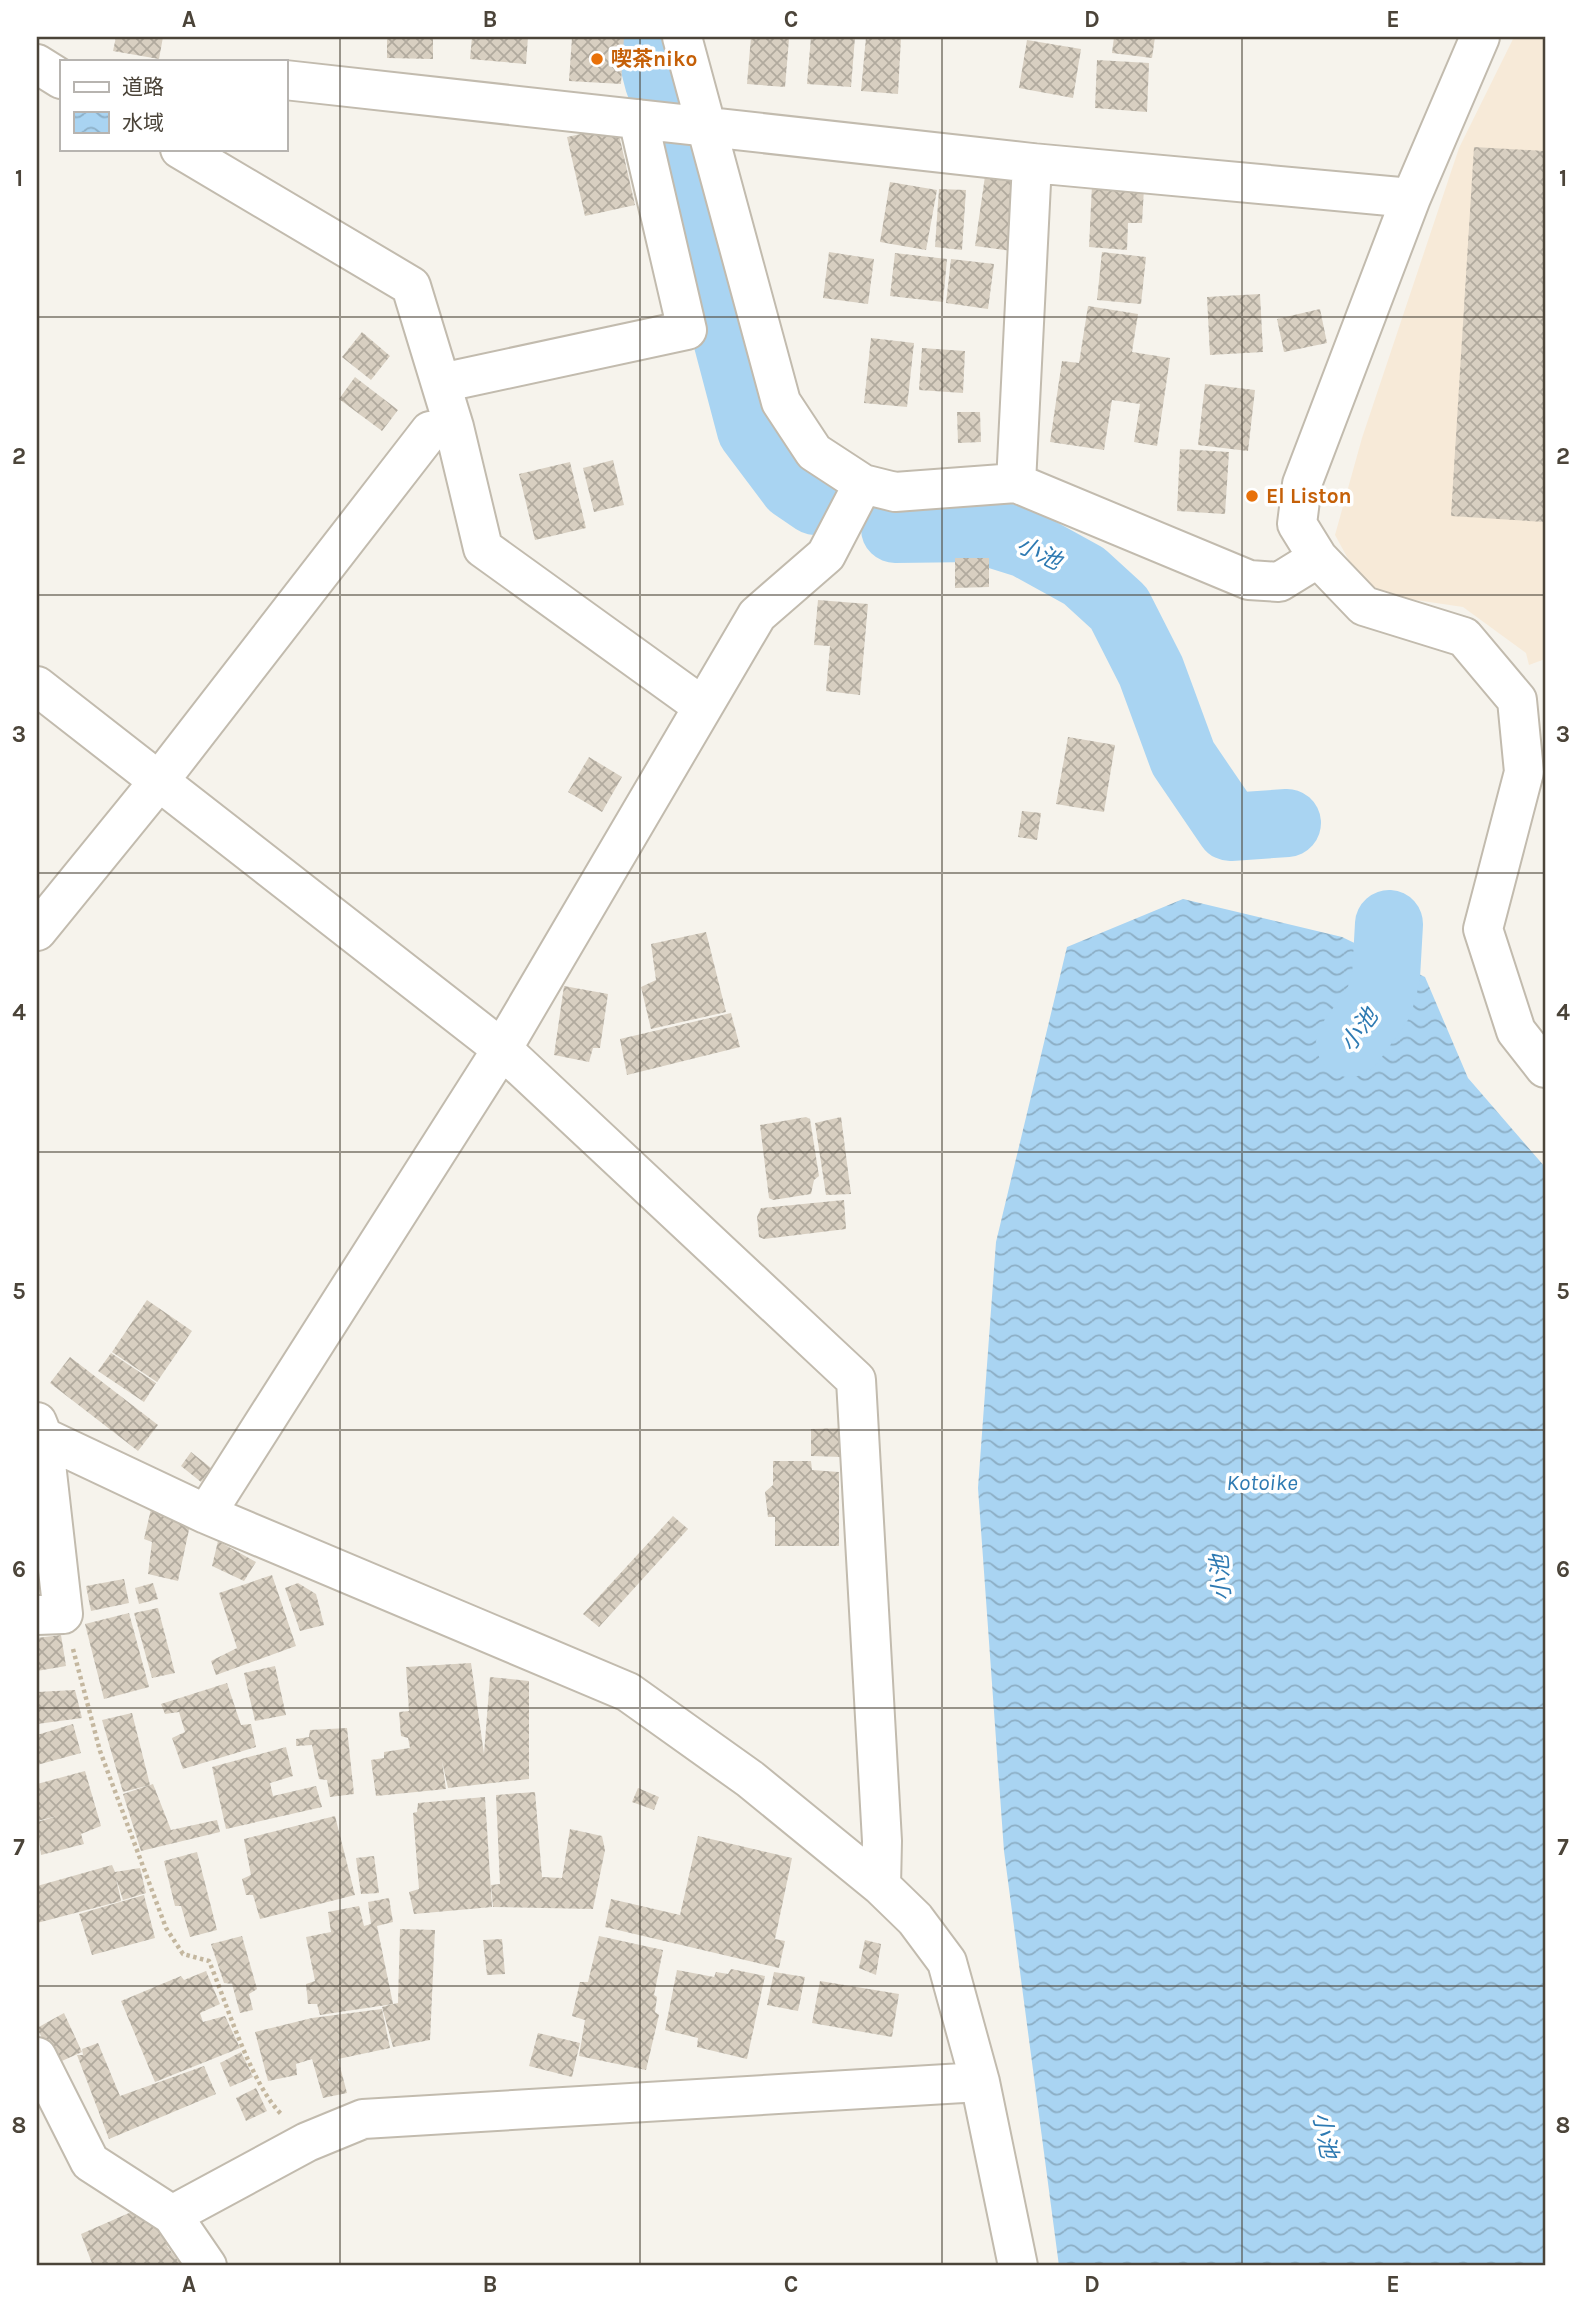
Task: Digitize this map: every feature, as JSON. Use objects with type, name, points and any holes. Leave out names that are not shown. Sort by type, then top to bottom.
[{"type":"street","points":[[682,37],[781,402],[814,452],[863,484],[895,492],[1016,483],[1249,580],[1279,582],[1318,558]]},
{"type":"street","points":[[1480,37],[1411,198],[1302,484],[1297,524],[1318,558],[1364,606],[1464,637],[1531,696],[1524,772],[1483,929],[1516,1031],[1545,1068]]},
{"type":"street","points":[[37,64],[60,78]]},
{"type":"street","points":[[287,80],[1032,163],[1411,198]]},
{"type":"street","points":[[441,383],[687,330],[638,119]]},
{"type":"street","points":[[197,153],[411,286],[454,427],[483,548],[702,706]]},
{"type":"street","points":[[1016,483],[1032,163]]},
{"type":"street","points":[[37,931],[159,781],[430,431],[454,427]]},
{"type":"street","points":[[206,1514],[502,1049],[757,615],[826,555],[863,484]]},
{"type":"street","points":[[37,686],[502,1049],[856,1380],[882,1841],[881,1886]]},
{"type":"street","points":[[50,1614],[39,1432],[206,1514],[628,1692],[750,1779],[881,1886],[915,1919],[947,1962],[980,2082],[1018,2266]]},
{"type":"street","points":[[37,2057],[90,2162],[172,2215],[207,2266]]},
{"type":"street","points":[[172,2215],[307,2142],[363,2119],[980,2082]]},
{"type":"path","points":[[50,1614],[166,1928],[183,1954],[209,1961],[272,2105],[307,2142]]},
{"type":"shaded area","points":[[1514,37],[1545,37],[1545,659],[1529,665],[1526,653],[1463,607],[1375,594],[1358,577],[1335,535],[1362,438],[1459,148]]},
{"type":"water","name":"Kotoike","points":[[1183,899],[1342,937],[1425,977],[1468,1078],[1545,1167],[1545,2266],[1059,2266],[1004,1851],[978,1488],[996,1242],[1067,947]]},
{"type":"building","points":[[116,37],[163,37],[159,59],[113,51]]},
{"type":"building","points":[[387,37],[433,37],[433,59],[387,58]]},
{"type":"building","points":[[472,37],[528,37],[526,64],[470,59]]},
{"type":"building","name":"喫茶niko","points":[[572,37],[624,37],[621,84],[569,81]]},
{"type":"building","points":[[751,37],[789,39],[785,87],[747,84]]},
{"type":"building","points":[[811,37],[855,37],[851,87],[807,84]]},
{"type":"building","points":[[866,37],[901,37],[898,94],[861,91]]},
{"type":"building","points":[[1114,37],[1155,37],[1152,58],[1112,53]]},
{"type":"building","points":[[1027,40],[1081,49],[1073,98],[1019,88]]},
{"type":"building","points":[[1097,60],[1149,63],[1147,112],[1095,108]]},
{"type":"building","points":[[617,126],[635,205],[585,216],[567,137]]},
{"type":"building","points":[[1474,147],[1545,151],[1545,522],[1451,516]]},
{"type":"building","points":[[985,176],[1022,181],[1012,251],[975,246]]},
{"type":"building","points":[[890,182],[937,190],[926,250],[880,242]]},
{"type":"building","points":[[1092,185],[1144,188],[1142,223],[1128,223],[1127,250],[1089,247]]},
{"type":"building","points":[[939,189],[966,190],[962,250],[935,247]]},
{"type":"building","points":[[829,252],[874,259],[868,304],[823,298]]},
{"type":"building","points":[[1102,252],[1146,257],[1141,304],[1097,300]]},
{"type":"building","points":[[895,253],[947,259],[943,302],[890,296]]},
{"type":"building","points":[[951,259],[994,264],[988,309],[946,303]]},
{"type":"building","points":[[1260,294],[1263,352],[1210,355],[1207,297]]},
{"type":"building","points":[[1088,306],[1138,314],[1132,352],[1170,358],[1157,446],[1134,442],[1140,404],[1112,400],[1104,450],[1050,442],[1062,361],[1079,363]]},
{"type":"building","points":[[1320,309],[1327,343],[1284,352],[1277,319]]},
{"type":"building","points":[[362,332],[390,356],[371,380],[342,357]]},
{"type":"building","points":[[871,338],[914,343],[907,407],[864,403]]},
{"type":"building","points":[[922,348],[965,351],[963,393],[919,390]]},
{"type":"building","points":[[355,377],[398,410],[382,431],[339,399]]},
{"type":"building","points":[[1205,384],[1255,390],[1248,451],[1198,445]]},
{"type":"building","points":[[957,412],[980,412],[981,442],[958,443]]},
{"type":"building","points":[[1180,449],[1229,452],[1225,514],[1177,511]]},
{"type":"building","points":[[613,460],[624,505],[594,512],[583,468]]},
{"type":"building","points":[[570,462],[586,528],[535,540],[519,474]]},
{"type":"building","points":[[955,558],[989,558],[989,587],[955,588]]},
{"type":"building","points":[[818,600],[868,604],[860,695],[826,691],[830,646],[814,645]]},
{"type":"building","points":[[1068,737],[1115,745],[1104,812],[1056,804]]},
{"type":"building","points":[[589,757],[622,777],[602,812],[568,792]]},
{"type":"building","points":[[1022,811],[1041,813],[1037,840],[1018,837]]},
{"type":"building","points":[[706,932],[726,1012],[651,1029],[641,987],[656,980],[651,944]]},
{"type":"building","points":[[564,986],[608,994],[600,1048],[593,1048],[589,1062],[554,1055]]},
{"type":"building","points":[[731,1013],[740,1047],[627,1075],[620,1039]]},
{"type":"building","points":[[806,1117],[810,1119],[819,1176],[814,1180],[811,1194],[773,1200],[769,1198],[760,1125]]},
{"type":"building","points":[[841,1117],[851,1194],[826,1195],[815,1123]]},
{"type":"building","points":[[844,1200],[846,1229],[764,1239],[759,1237],[757,1217],[761,1208]]},
{"type":"building","points":[[147,1300],[192,1331],[157,1382],[112,1352]]},
{"type":"building","points":[[111,1353],[156,1383],[144,1402],[98,1371]]},
{"type":"building","points":[[70,1357],[158,1425],[138,1451],[50,1383]]},
{"type":"building","points":[[842,1428],[841,1457],[811,1456],[811,1429]]},
{"type":"building","points":[[191,1452],[211,1468],[201,1482],[181,1466]]},
{"type":"building","points":[[773,1461],[811,1461],[812,1470],[839,1472],[839,1546],[775,1546],[775,1517],[768,1517],[765,1492],[773,1485]]},
{"type":"building","points":[[152,1505],[190,1525],[178,1581],[148,1574],[152,1542],[144,1539]]},
{"type":"building","points":[[673,1516],[688,1529],[599,1627],[583,1614]]},
{"type":"building","points":[[218,1541],[256,1562],[244,1581],[212,1566]]},
{"type":"building","points":[[272,1575],[296,1646],[216,1675],[211,1661],[237,1648],[219,1593]]},
{"type":"building","points":[[124,1579],[129,1603],[91,1611],[86,1586]]},
{"type":"building","points":[[153,1583],[158,1599],[139,1604],[135,1588]]},
{"type":"building","points":[[298,1583],[316,1594],[324,1625],[300,1631],[285,1588]]},
{"type":"building","points":[[158,1608],[175,1673],[152,1678],[134,1613]]},
{"type":"building","points":[[129,1613],[149,1687],[104,1699],[85,1624]]},
{"type":"building","points":[[61,1635],[66,1666],[37,1671],[37,1638]]},
{"type":"building","points":[[471,1663],[484,1754],[490,1677],[529,1681],[529,1779],[448,1788],[442,1761],[446,1789],[376,1796],[371,1760],[384,1758],[384,1752],[410,1748],[408,1738],[401,1736],[399,1712],[409,1711],[406,1667]]},
{"type":"building","points":[[275,1666],[286,1715],[255,1721],[244,1673]]},
{"type":"building","points":[[227,1683],[241,1725],[251,1724],[256,1747],[183,1769],[172,1738],[185,1732],[179,1712],[165,1714],[161,1704]]},
{"type":"building","points":[[75,1690],[82,1718],[37,1724],[37,1692]]},
{"type":"building","points":[[132,1713],[150,1785],[123,1792],[102,1720]]},
{"type":"building","points":[[73,1724],[81,1753],[37,1765],[37,1735]]},
{"type":"building","points":[[347,1728],[354,1794],[330,1797],[327,1780],[319,1779],[312,1745],[296,1746],[296,1739],[309,1737],[310,1730]]},
{"type":"building","points":[[286,1747],[293,1776],[270,1783],[273,1796],[316,1786],[322,1807],[226,1829],[212,1767]]},
{"type":"building","points":[[85,1771],[101,1826],[81,1834],[84,1844],[41,1855],[37,1822],[58,1816],[37,1821],[37,1784]]},
{"type":"building","points":[[153,1784],[171,1830],[217,1820],[220,1832],[141,1851],[123,1794]]},
{"type":"building","points":[[638,1788],[659,1797],[654,1810],[632,1802]]},
{"type":"building","points":[[535,1792],[542,1877],[562,1878],[570,1829],[602,1836],[605,1850],[593,1909],[493,1907],[491,1885],[500,1884],[496,1795]]},
{"type":"building","points":[[485,1797],[492,1907],[414,1914],[409,1892],[419,1889],[413,1813],[417,1812],[418,1803]]},
{"type":"building","points":[[335,1816],[355,1895],[260,1919],[253,1895],[246,1895],[242,1879],[251,1875],[244,1839]]},
{"type":"building","points":[[698,1836],[792,1858],[775,1939],[785,1941],[779,1968],[605,1927],[611,1899],[680,1915]]},
{"type":"building","points":[[197,1852],[217,1930],[190,1937],[181,1906],[175,1906],[164,1861]]},
{"type":"building","points":[[374,1856],[379,1893],[361,1894],[356,1858]]},
{"type":"building","points":[[112,1865],[115,1872],[140,1868],[146,1893],[123,1900],[116,1878],[121,1901],[37,1923],[37,1886]]},
{"type":"building","points":[[144,1895],[155,1938],[92,1955],[79,1914]]},
{"type":"building","points":[[389,1898],[393,1922],[377,1926],[393,2004],[320,2015],[317,2004],[308,2004],[306,1984],[315,1981],[306,1937],[331,1932],[328,1912],[359,1906],[364,1926],[371,1924],[368,1902]]},
{"type":"building","points":[[400,1929],[435,1930],[430,2040],[393,2047],[382,2007],[398,2003]]},
{"type":"building","points":[[242,1936],[257,1989],[249,1994],[253,2010],[240,2013],[232,1984],[224,1983],[211,1944]]},
{"type":"building","points":[[599,1936],[663,1950],[654,1995],[657,1997],[655,2012],[659,2015],[646,2070],[579,2056],[585,2020],[572,2016],[580,1982],[588,1982]]},
{"type":"building","points":[[502,1939],[505,1974],[487,1975],[483,1940]]},
{"type":"building","points":[[865,1940],[881,1944],[876,1975],[859,1968]]},
{"type":"building","points":[[731,1969],[765,1976],[747,2059],[697,2047],[698,2038],[665,2030],[677,1970],[714,1977],[716,1972],[728,1974]]},
{"type":"building","points":[[206,1971],[220,2004],[200,2013],[203,2022],[225,2016],[240,2048],[155,2082],[121,2001],[181,1976],[184,1980]]},
{"type":"building","points":[[774,1972],[805,1977],[798,2011],[767,2005]]},
{"type":"building","points":[[820,1981],[899,1994],[892,2037],[812,2023]]},
{"type":"building","points":[[382,2009],[390,2048],[338,2059],[347,2093],[323,2098],[312,2059],[296,2064],[297,2075],[268,2081],[255,2032],[312,2018]]},
{"type":"building","points":[[64,2013],[82,2052],[55,2064],[37,2028]]},
{"type":"building","points":[[538,2033],[580,2043],[572,2077],[529,2066]]},
{"type":"building","points":[[98,2043],[120,2096],[204,2066],[216,2094],[109,2139],[77,2055],[83,2055],[82,2049]]},
{"type":"building","points":[[241,2052],[253,2077],[230,2087],[220,2063]]},
{"type":"building","points":[[256,2088],[267,2111],[246,2121],[236,2098]]},
{"type":"building","points":[[152,2203],[177,2240],[167,2246],[182,2266],[93,2266],[81,2234]]},
{"type":"waterway","name":"小池","points":[[647,37],[659,83]]},
{"type":"waterway","name":"小池","points":[[681,165],[751,430],[793,486],[815,501]]},
{"type":"waterway","name":"小池","points":[[895,529],[975,528],[1026,544],[1084,576],[1119,608],[1151,671],[1183,758],[1230,827],[1287,823]]},
{"type":"waterway","name":"小池","points":[[1350,1043],[1379,1002],[1386,977],[1389,924]]},
{"type":"place","name":"喫茶niko","points":[[597,59]]},
{"type":"place","name":"El Liston","points":[[1252,496]]}]
